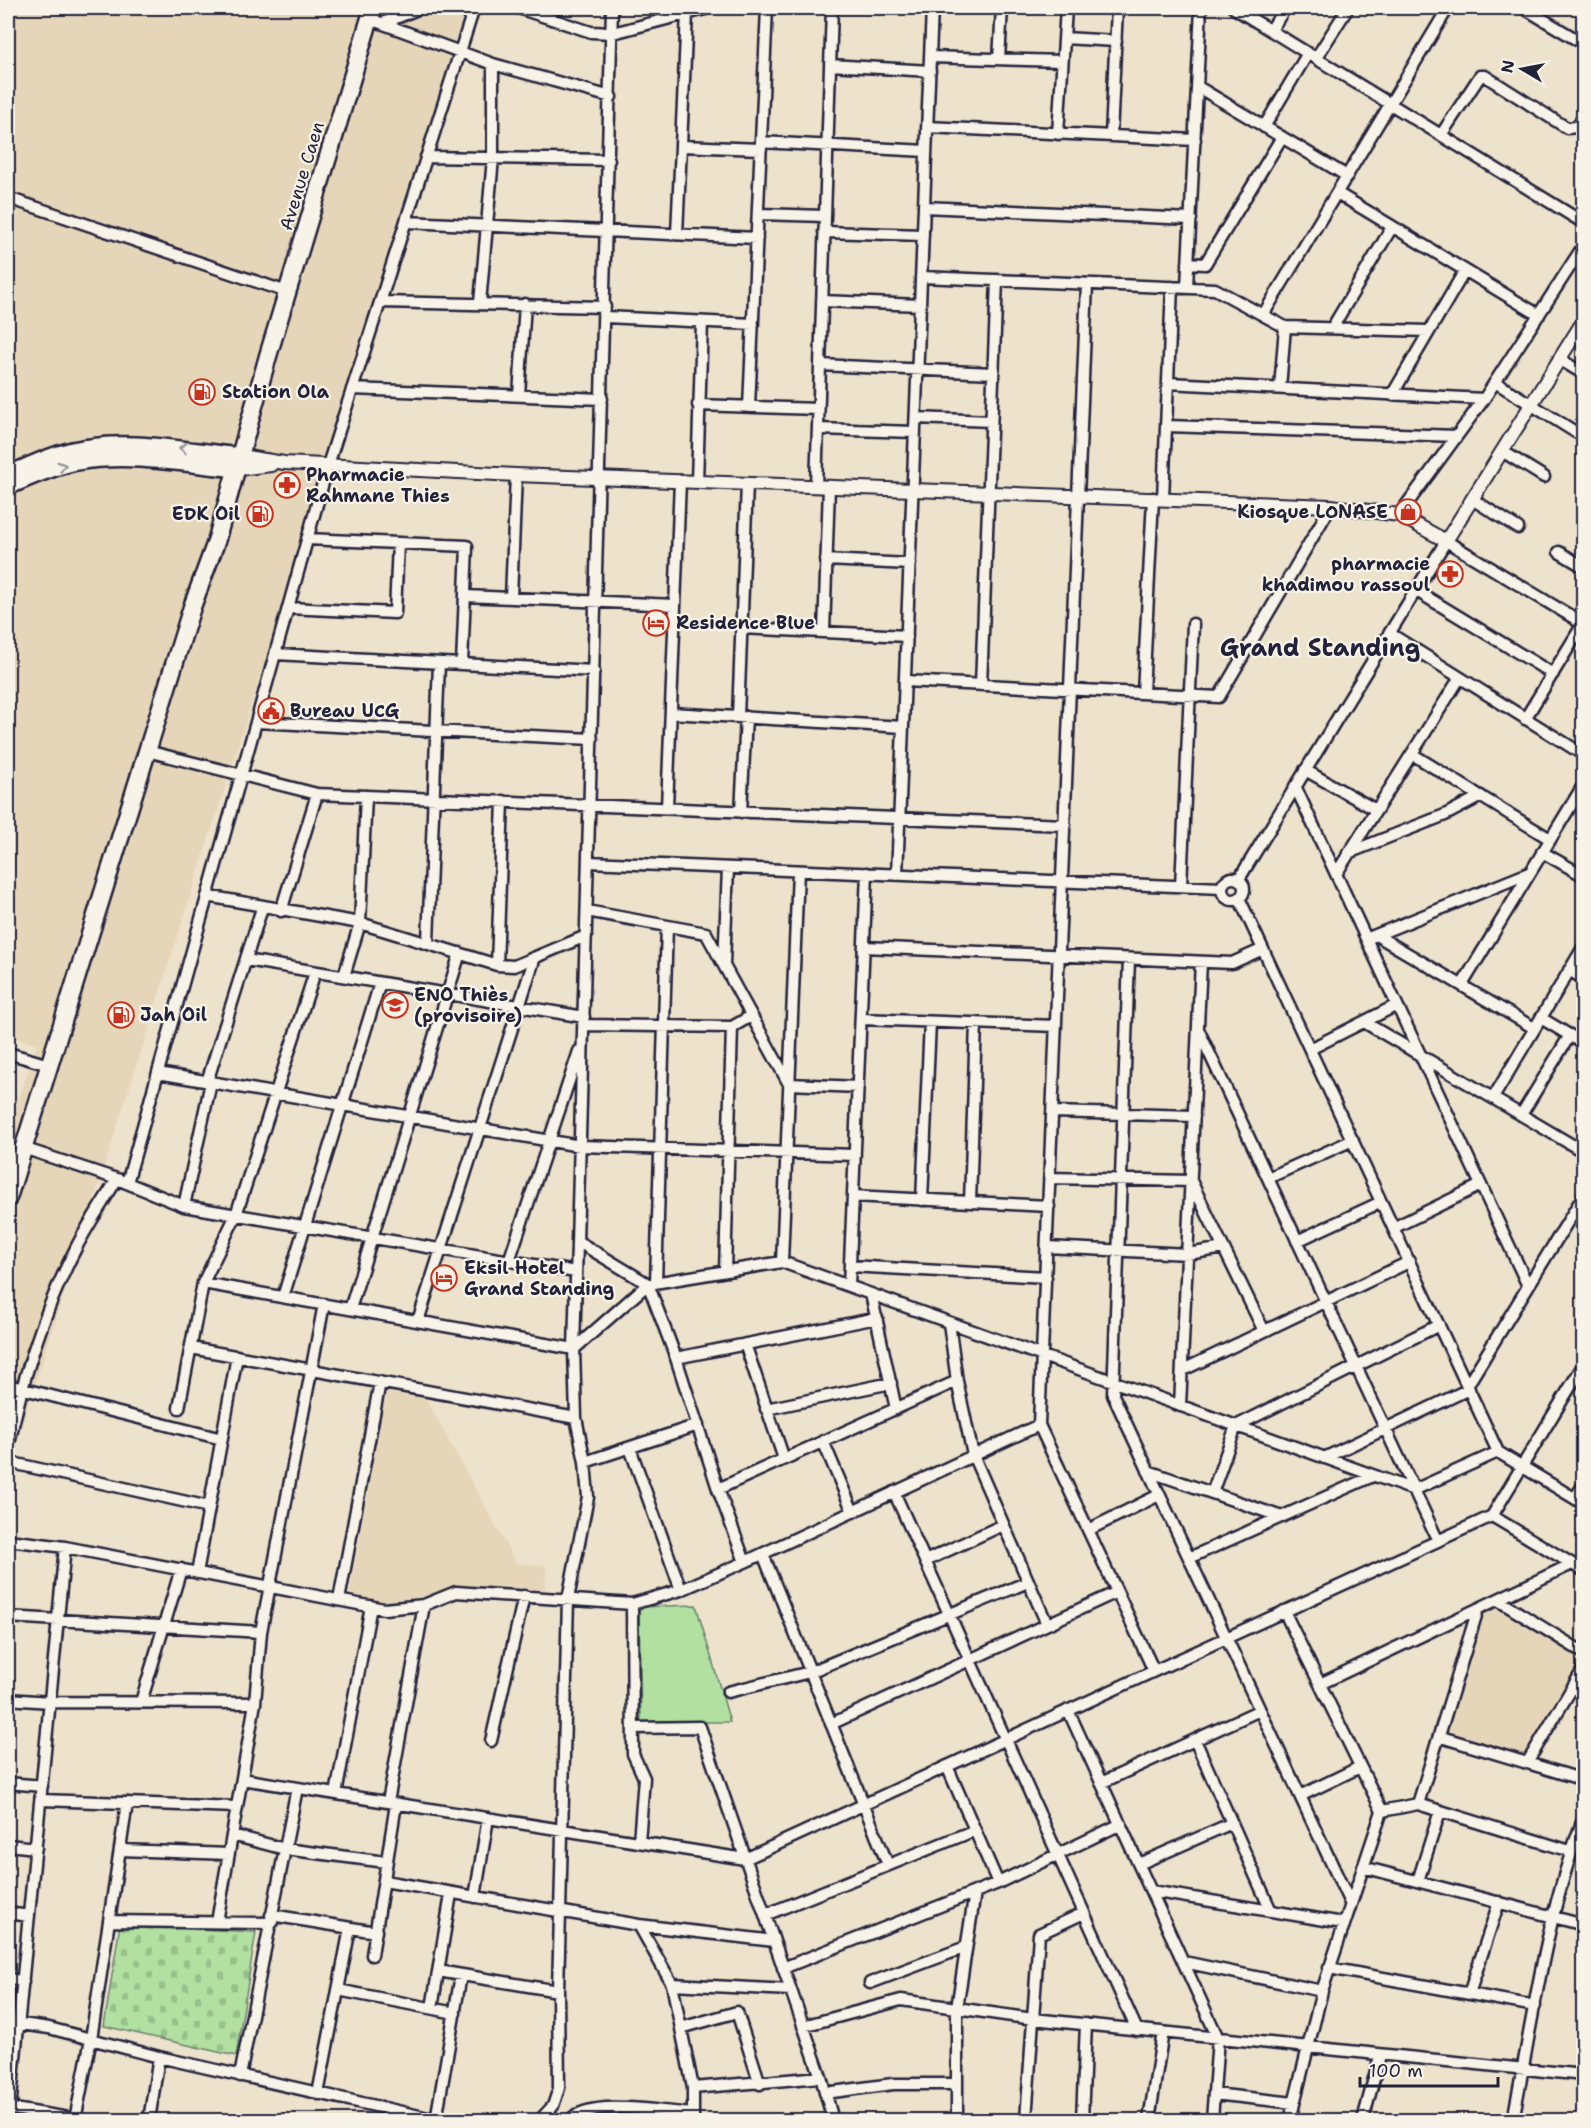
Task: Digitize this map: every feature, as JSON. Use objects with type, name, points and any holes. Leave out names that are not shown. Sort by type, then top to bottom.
[{"type":"highway","name":"Avenue Caen","points":[[9,1188],[192,607],[207,539],[235,462],[375,16]]},
{"type":"main road","points":[[8,475],[44,458],[74,450],[110,446],[187,448],[235,462]]},
{"type":"main road","points":[[8,487],[45,471],[76,463],[147,458],[235,462]]},
{"type":"street","points":[[375,16],[420,8]]},
{"type":"street","points":[[8,1449],[20,1388],[62,1278],[78,1244],[122,1181],[158,1073],[328,465],[474,8]]},
{"type":"street","points":[[518,8],[591,32],[613,33],[710,8]]},
{"type":"street","points":[[540,2121],[552,2106],[559,2088],[558,1990],[564,1830],[568,1599],[588,1497],[585,1462],[576,1418],[574,1349],[612,8]]},
{"type":"street","points":[[749,406],[767,8]]},
{"type":"street","points":[[816,486],[832,8]]},
{"type":"street","points":[[897,874],[932,8]]},
{"type":"street","points":[[999,59],[1002,8]]},
{"type":"street","points":[[1058,134],[1066,8]]},
{"type":"street","points":[[1111,136],[1118,8]]},
{"type":"street","points":[[1187,287],[1201,8]]},
{"type":"street","points":[[1234,8],[1584,223]]},
{"type":"street","points":[[1271,30],[1285,8]]},
{"type":"street","points":[[1264,127],[1348,8]]},
{"type":"street","points":[[1263,315],[1448,8]]},
{"type":"street","points":[[1524,8],[1584,44]]},
{"type":"street","points":[[677,234],[687,13]]},
{"type":"street","points":[[375,16],[493,64],[611,97]]},
{"type":"street","points":[[1064,38],[1116,41]]},
{"type":"street","points":[[930,57],[1062,62]]},
{"type":"street","points":[[480,303],[493,158],[493,64]]},
{"type":"street","points":[[830,66],[930,71]]},
{"type":"street","points":[[1441,135],[1480,76],[1485,76],[1567,128],[1577,127],[1584,116]]},
{"type":"street","points":[[1198,87],[1347,176]]},
{"type":"street","points":[[927,127],[1195,140]]},
{"type":"street","points":[[1188,263],[1205,264],[1282,137]]},
{"type":"street","points":[[681,146],[827,146],[926,152]]},
{"type":"street","points":[[426,157],[609,160]]},
{"type":"street","points":[[1336,193],[1539,315]]},
{"type":"street","points":[[8,198],[287,292]]},
{"type":"street","points":[[924,207],[1191,219]]},
{"type":"street","points":[[758,214],[825,216]]},
{"type":"street","points":[[406,222],[757,238]]},
{"type":"street","points":[[1332,328],[1392,227]]},
{"type":"street","points":[[824,232],[923,235]]},
{"type":"street","points":[[1399,515],[1484,399],[1584,245]]},
{"type":"street","points":[[1392,395],[1464,272]]},
{"type":"street","points":[[921,277],[1215,289],[1285,327],[1428,331]]},
{"type":"street","points":[[981,685],[997,280]]},
{"type":"street","points":[[1087,284],[1040,1425],[1154,1671]]},
{"type":"street","points":[[1143,693],[1158,498],[1167,426],[1172,287]]},
{"type":"street","points":[[822,301],[920,305]]},
{"type":"street","points":[[380,302],[525,304],[702,322],[753,324]]},
{"type":"street","points":[[519,395],[525,304]]},
{"type":"street","points":[[1239,879],[1559,359],[1580,333],[1584,320]]},
{"type":"street","points":[[697,482],[702,322]]},
{"type":"street","points":[[1280,388],[1285,327]]},
{"type":"street","points":[[1559,359],[1584,374]]},
{"type":"street","points":[[820,365],[993,373]]},
{"type":"street","points":[[1495,382],[1577,433]]},
{"type":"street","points":[[1168,383],[1484,399]]},
{"type":"street","points":[[352,389],[602,399]]},
{"type":"street","points":[[698,405],[818,409]]},
{"type":"street","points":[[915,418],[991,421]]},
{"type":"street","points":[[1167,426],[1457,436]]},
{"type":"street","points":[[818,429],[915,432]]},
{"type":"street","points":[[1502,451],[1544,477]]},
{"type":"street","points":[[235,462],[1331,506],[1399,515],[1581,623]]},
{"type":"street","points":[[511,598],[516,475]]},
{"type":"street","points":[[667,808],[680,481]]},
{"type":"street","points":[[741,812],[741,628],[747,484]]},
{"type":"street","points":[[824,632],[829,487]]},
{"type":"street","points":[[1472,499],[1518,528]]},
{"type":"street","points":[[905,681],[1219,697],[1331,506]]},
{"type":"street","points":[[307,539],[467,546],[462,664]]},
{"type":"street","points":[[288,608],[395,613],[398,543]]},
{"type":"street","points":[[1558,552],[1584,567]]},
{"type":"street","points":[[826,560],[910,564]]},
{"type":"street","points":[[1415,590],[1553,674]]},
{"type":"street","points":[[465,596],[675,605]]},
{"type":"street","points":[[1525,719],[1581,623],[1584,607]]},
{"type":"street","points":[[1181,886],[1193,624]]},
{"type":"street","points":[[741,628],[907,636]]},
{"type":"street","points":[[1389,633],[1459,679],[1584,755]]},
{"type":"street","points":[[275,654],[594,671]]},
{"type":"street","points":[[428,942],[439,663]]},
{"type":"street","points":[[1336,874],[1459,679]]},
{"type":"street","points":[[671,713],[903,727]]},
{"type":"street","points":[[256,722],[592,739]]},
{"type":"street","points":[[147,752],[317,794],[1065,825]]},
{"type":"street","points":[[1412,754],[1550,839]]},
{"type":"street","points":[[1305,770],[1376,810]]},
{"type":"street","points":[[1462,985],[1584,784]]},
{"type":"street","points":[[1295,786],[1336,874],[1371,937],[1397,1005],[1528,1286]]},
{"type":"street","points":[[281,911],[317,794]]},
{"type":"street","points":[[344,976],[360,923],[366,796]]},
{"type":"street","points":[[1348,854],[1446,815],[1481,796]]},
{"type":"street","points":[[497,965],[503,801]]},
{"type":"street","points":[[1542,852],[1584,876]]},
{"type":"street","points":[[588,862],[1222,888]]},
{"type":"street","points":[[724,967],[728,868]]},
{"type":"street","points":[[782,1262],[798,871]]},
{"type":"street","points":[[849,1286],[867,873]]},
{"type":"street","points":[[1371,937],[1529,873]]},
{"type":"street","points":[[1222,888],[1228,879],[1239,879]]},
{"type":"street","points":[[1239,879],[1244,888],[1239,898]]},
{"type":"street","points":[[1222,888],[1227,898],[1239,898]]},
{"type":"street","points":[[207,896],[262,908],[360,923],[497,965],[514,966],[534,960],[586,936]]},
{"type":"street","points":[[1239,898],[1498,1452],[1579,1501],[1584,1484]]},
{"type":"street","points":[[184,1206],[209,1082],[262,908]]},
{"type":"street","points":[[587,911],[706,933],[789,1084]]},
{"type":"street","points":[[667,926],[660,1149],[652,1283],[718,1489],[745,1562]]},
{"type":"street","points":[[1371,937],[1462,985],[1534,1028]]},
{"type":"street","points":[[1493,1098],[1584,946]]},
{"type":"street","points":[[864,947],[1232,963],[1263,950]]},
{"type":"street","points":[[350,1309],[460,953]]},
{"type":"street","points":[[1129,958],[1113,1395],[1350,1903]]},
{"type":"street","points":[[246,960],[518,1006],[584,1021],[732,1027],[751,1016]]},
{"type":"street","points":[[418,1321],[534,960]]},
{"type":"street","points":[[1180,1406],[1201,962]]},
{"type":"street","points":[[1569,970],[1584,978]]},
{"type":"street","points":[[179,1408],[203,1283],[236,1215],[315,972]]},
{"type":"street","points":[[284,1297],[380,982]]},
{"type":"street","points":[[1310,1049],[1397,1005]]},
{"type":"street","points":[[1540,1018],[1584,1044]]},
{"type":"street","points":[[861,1019],[1056,1026]]},
{"type":"street","points":[[922,1200],[930,1022]]},
{"type":"street","points":[[1364,1022],[1584,1152]]},
{"type":"street","points":[[970,1202],[976,1023]]},
{"type":"street","points":[[725,1271],[732,1027]]},
{"type":"street","points":[[1198,1029],[1438,1541]]},
{"type":"street","points":[[1521,1115],[1570,1035]]},
{"type":"street","points":[[509,1261],[583,1040]]},
{"type":"street","points":[[8,1053],[49,1065]]},
{"type":"street","points":[[158,1073],[580,1146],[855,1155]]},
{"type":"street","points":[[789,1084],[858,1087]]},
{"type":"street","points":[[1053,1112],[1194,1116]]},
{"type":"street","points":[[1268,1178],[1353,1140]]},
{"type":"street","points":[[23,1148],[122,1181],[184,1206],[576,1272]]},
{"type":"street","points":[[1050,1178],[1191,1181]]},
{"type":"street","points":[[1191,1181],[1264,1331]]},
{"type":"street","points":[[1394,1228],[1481,1185]]},
{"type":"street","points":[[1324,1458],[1468,1388],[1584,1195]]},
{"type":"street","points":[[853,1196],[1049,1206]]},
{"type":"street","points":[[1297,1241],[1381,1202]]},
{"type":"street","points":[[577,1241],[652,1283]]},
{"type":"street","points":[[1047,1247],[1188,1254],[1224,1248]]},
{"type":"street","points":[[574,1349],[652,1283],[782,1262],[1414,1490],[1498,1452]]},
{"type":"street","points":[[1183,1370],[1409,1262]]},
{"type":"street","points":[[850,1266],[1046,1277]]},
{"type":"street","points":[[203,1283],[574,1349]]},
{"type":"street","points":[[871,1294],[896,1409]]},
{"type":"street","points":[[217,1923],[255,1703],[261,1632],[324,1304]]},
{"type":"street","points":[[676,1358],[878,1318]]},
{"type":"street","points":[[949,1323],[957,1381],[973,1455],[1047,1624]]},
{"type":"street","points":[[1212,1493],[1236,1426],[1439,1325]]},
{"type":"street","points":[[745,1344],[784,1459]]},
{"type":"street","points":[[191,1348],[576,1418]]},
{"type":"street","points":[[197,1573],[237,1356]]},
{"type":"street","points":[[242,1779],[746,1859],[1492,1516],[1582,1369]]},
{"type":"street","points":[[718,1489],[957,1381]]},
{"type":"street","points":[[339,1600],[380,1382]]},
{"type":"street","points":[[766,1408],[891,1383]]},
{"type":"street","points":[[8,1385],[222,1439]]},
{"type":"street","points":[[585,1462],[698,1425]]},
{"type":"street","points":[[8,1540],[65,1547],[384,1609],[424,1605],[456,1592],[632,1604],[681,1590],[745,1562],[1040,1425]]},
{"type":"street","points":[[824,1442],[853,1512]]},
{"type":"street","points":[[630,1448],[681,1590]]},
{"type":"street","points":[[8,1462],[209,1507]]},
{"type":"street","points":[[1148,1471],[1282,1517]]},
{"type":"street","points":[[1189,1558],[1373,1476]]},
{"type":"street","points":[[894,1492],[1137,2030]]},
{"type":"street","points":[[1088,1530],[1159,1495]]},
{"type":"street","points":[[1492,1516],[1584,1570]]},
{"type":"street","points":[[925,1561],[1004,1526]]},
{"type":"street","points":[[65,1547],[23,1982],[13,2023],[9,2109],[75,2120],[111,1921],[127,1803]]},
{"type":"street","points":[[763,1554],[888,1865]]},
{"type":"street","points":[[1320,1684],[1572,1564]]},
{"type":"street","points":[[141,1702],[181,1569]]},
{"type":"street","points":[[729,1692],[810,1672],[1028,1582]]},
{"type":"street","points":[[831,1724],[1117,1592]]},
{"type":"street","points":[[491,1741],[524,1596]]},
{"type":"street","points":[[1498,1600],[1584,1653]]},
{"type":"street","points":[[632,1604],[633,1754],[644,1778],[639,1842]]},
{"type":"street","points":[[372,1955],[384,1881],[392,1803],[424,1605]]},
{"type":"street","points":[[336,1794],[371,1606]]},
{"type":"street","points":[[1418,1804],[1441,1737],[1478,1609]]},
{"type":"street","points":[[1284,1611],[1382,1811],[1322,1991],[1290,2121]]},
{"type":"street","points":[[8,1617],[261,1632]]},
{"type":"street","points":[[1527,1763],[1584,1668]]},
{"type":"street","points":[[8,1699],[50,1702],[255,1703]]},
{"type":"street","points":[[1068,1710],[1218,2038],[1212,2121]]},
{"type":"street","points":[[1101,1783],[1260,1710]]},
{"type":"street","points":[[633,1728],[700,1727],[821,2077],[833,2121]]},
{"type":"street","points":[[1441,1737],[1584,1780]]},
{"type":"street","points":[[1195,1740],[1271,1911]]},
{"type":"street","points":[[947,1766],[973,1831],[998,1883]]},
{"type":"street","points":[[1300,1796],[1360,1767]]},
{"type":"street","points":[[8,1783],[42,1786]]},
{"type":"street","points":[[240,2076],[297,1788]]},
{"type":"street","points":[[40,1800],[237,1807]]},
{"type":"street","points":[[1382,1811],[1418,1804],[1570,1851]]},
{"type":"street","points":[[1418,1881],[1440,1811]]},
{"type":"street","points":[[475,1897],[488,1818]]},
{"type":"street","points":[[1139,1864],[1232,1823]]},
{"type":"street","points":[[783,1968],[998,1883],[1059,1856],[1121,1824]]},
{"type":"street","points":[[1513,2121],[1553,1915],[1570,1851],[1582,1825]]},
{"type":"street","points":[[765,1915],[973,1831]]},
{"type":"street","points":[[232,1835],[285,1849],[386,1863]]},
{"type":"street","points":[[8,1845],[36,1848]]},
{"type":"street","points":[[121,1850],[229,1854]]},
{"type":"street","points":[[1363,1867],[1553,1915],[1584,1925]]},
{"type":"street","points":[[384,1881],[639,1925],[774,1941]]},
{"type":"street","points":[[1151,1891],[1343,1923]]},
{"type":"street","points":[[957,2121],[957,2008],[975,1892]]},
{"type":"street","points":[[432,2008],[451,1894]]},
{"type":"street","points":[[1469,1994],[1499,1902]]},
{"type":"street","points":[[8,1913],[29,1916]]},
{"type":"street","points":[[1029,2120],[1039,1934],[1084,1913]]},
{"type":"street","points":[[111,1921],[217,1923],[271,1919],[376,1932]]},
{"type":"street","points":[[570,2121],[583,2111],[614,2108],[693,2117],[693,2088],[672,1984],[639,1925]]},
{"type":"street","points":[[318,2094],[350,1928]]},
{"type":"street","points":[[870,1983],[966,1947]]},
{"type":"street","points":[[1184,1962],[1322,1991]]},
{"type":"street","points":[[1329,1968],[1535,2006]]},
{"type":"street","points":[[438,1971],[558,1990]]},
{"type":"street","points":[[13,2023],[91,2038],[159,2057],[318,2094],[396,2116],[436,2120],[461,1975]]},
{"type":"street","points":[[8,1978],[23,1982]]},
{"type":"street","points":[[672,1984],[791,1989]]},
{"type":"street","points":[[338,1990],[455,2013]]},
{"type":"street","points":[[803,2026],[901,2000],[1033,2019],[1522,2071],[1584,2075]]},
{"type":"street","points":[[681,2028],[737,2012],[760,2084]]},
{"type":"street","points":[[1082,2121],[1086,2024]]},
{"type":"street","points":[[1149,2121],[1163,2032]]},
{"type":"street","points":[[1363,2121],[1380,2056]]},
{"type":"street","points":[[149,2121],[159,2057]]},
{"type":"street","points":[[693,2088],[821,2077]]},
{"type":"street","points":[[825,2093],[893,2084],[957,2084]]},
{"type":"street","points":[[1214,2094],[1294,2103]]},
{"type":"shaded area","points":[[8,8],[473,8],[8,1469],[8,1131],[37,1044],[8,1036]]},
{"type":"shaded area","points":[[386,1392],[426,1399],[516,1563],[546,1566],[545,1595],[458,1586],[445,1592],[391,1603],[349,1595]]},
{"type":"shaded area","points":[[1499,1609],[1582,1660],[1524,1756],[1448,1735],[1484,1614]]},
{"type":"green space","points":[[696,1605],[730,1722],[641,1722],[639,1607]]},
{"type":"green space","points":[[120,1925],[256,1932],[236,2056],[104,2026]]},
{"type":"place","name":"Station Ola","points":[[202,392]]},
{"type":"place","name":"Pharmacie Rahmane Thies","points":[[287,485]]},
{"type":"place","name":"Kiosque LONASE","points":[[1408,512]]},
{"type":"place","name":"EDK Oil","points":[[260,514]]},
{"type":"place","name":"pharmacie khadimou rassoul","points":[[1450,574]]},
{"type":"place","name":"Residence Blue","points":[[656,623]]},
{"type":"place","name":"Bureau UCG","points":[[271,711]]},
{"type":"place","name":"ENO Thiès (provisoire)","points":[[395,1005]]},
{"type":"place","name":"Jah Oil","points":[[121,1015]]},
{"type":"place","name":"Eksil Hotel Grand Standing","points":[[444,1278]]},
{"type":"district","name":"Grand Standing","points":[[1320,648]]}]
